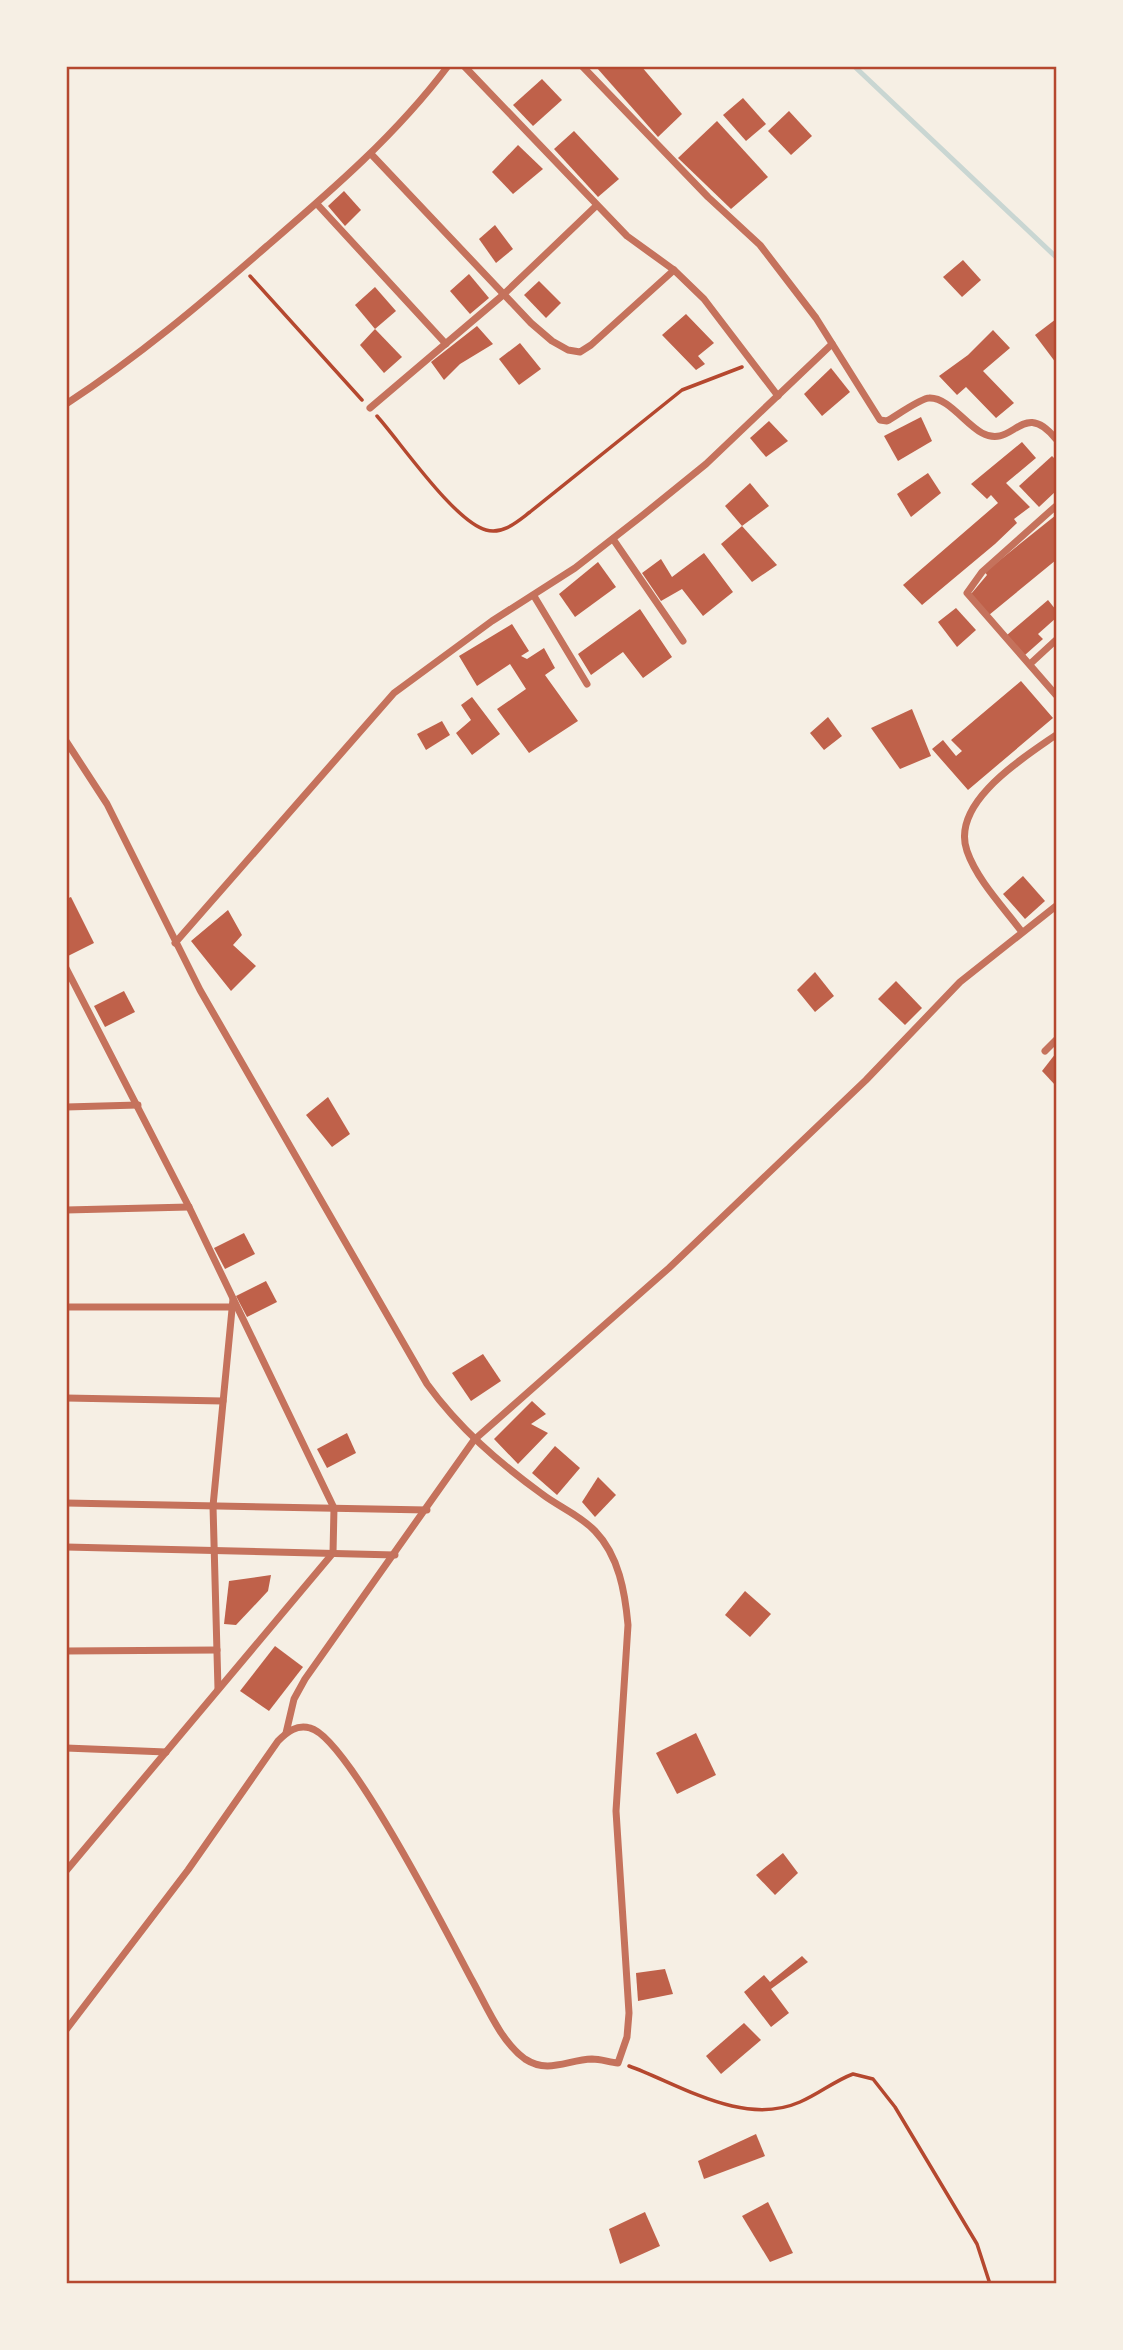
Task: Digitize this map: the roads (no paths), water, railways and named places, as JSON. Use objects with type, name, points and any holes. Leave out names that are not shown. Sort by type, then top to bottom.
[{"type":"street","points":[[66,404],[155,343],[317,204],[418,105],[448,66]]},
{"type":"street","points":[[464,66],[514,115],[627,236],[674,270],[704,299],[778,396]]},
{"type":"street","points":[[582,66],[698,187],[760,245],[832,344],[880,419],[887,421],[925,398],[933,398],[943,402],[984,435],[999,437],[1030,421],[1040,422],[1056,439]]},
{"type":"street","points":[[371,154],[503,295],[552,341],[568,350],[580,352],[674,270]]},
{"type":"street","points":[[317,204],[446,344]]},
{"type":"street","points":[[370,408],[503,295],[596,205]]},
{"type":"street","points":[[175,943],[394,693],[492,621],[534,596],[613,539],[706,464],[832,344]]},
{"type":"street","points":[[1056,506],[982,572],[967,593],[1056,695]]},
{"type":"street","points":[[613,539],[683,641]]},
{"type":"street","points":[[534,596],[587,684]]},
{"type":"street","points":[[1030,664],[1056,640]]},
{"type":"street","points":[[1022,932],[974,865],[967,851],[965,825],[971,809],[989,789],[1056,735]]},
{"type":"street","points":[[66,741],[107,804],[175,943],[427,1384],[448,1414],[474,1440],[545,1497],[596,1531],[615,1562],[626,1601],[629,1650],[616,1811],[629,2013],[627,2037],[618,2063],[592,2059],[548,2067],[533,2064],[522,2056],[489,2010],[416,1878],[341,1752],[323,1734],[311,1728],[297,1727],[286,1733]]},
{"type":"street","points":[[66,2030],[188,1870],[286,1733],[294,1699],[305,1679],[474,1440],[669,1268],[866,1080],[960,982],[1056,907]]},
{"type":"street","points":[[66,968],[189,1207],[334,1508],[333,1553],[66,1871]]},
{"type":"street","points":[[1045,1051],[1056,1040]]},
{"type":"street","points":[[66,1107],[138,1105]]},
{"type":"street","points":[[66,1210],[189,1207]]},
{"type":"street","points":[[218,1690],[213,1506],[233,1297]]},
{"type":"street","points":[[66,1307],[232,1307]]},
{"type":"street","points":[[66,1398],[223,1401]]},
{"type":"street","points":[[66,1503],[427,1510]]},
{"type":"street","points":[[66,1547],[395,1555]]},
{"type":"street","points":[[66,1651],[217,1650]]},
{"type":"street","points":[[66,1748],[166,1752]]},
{"type":"waterway","points":[[854,66],[1056,257]]}]
